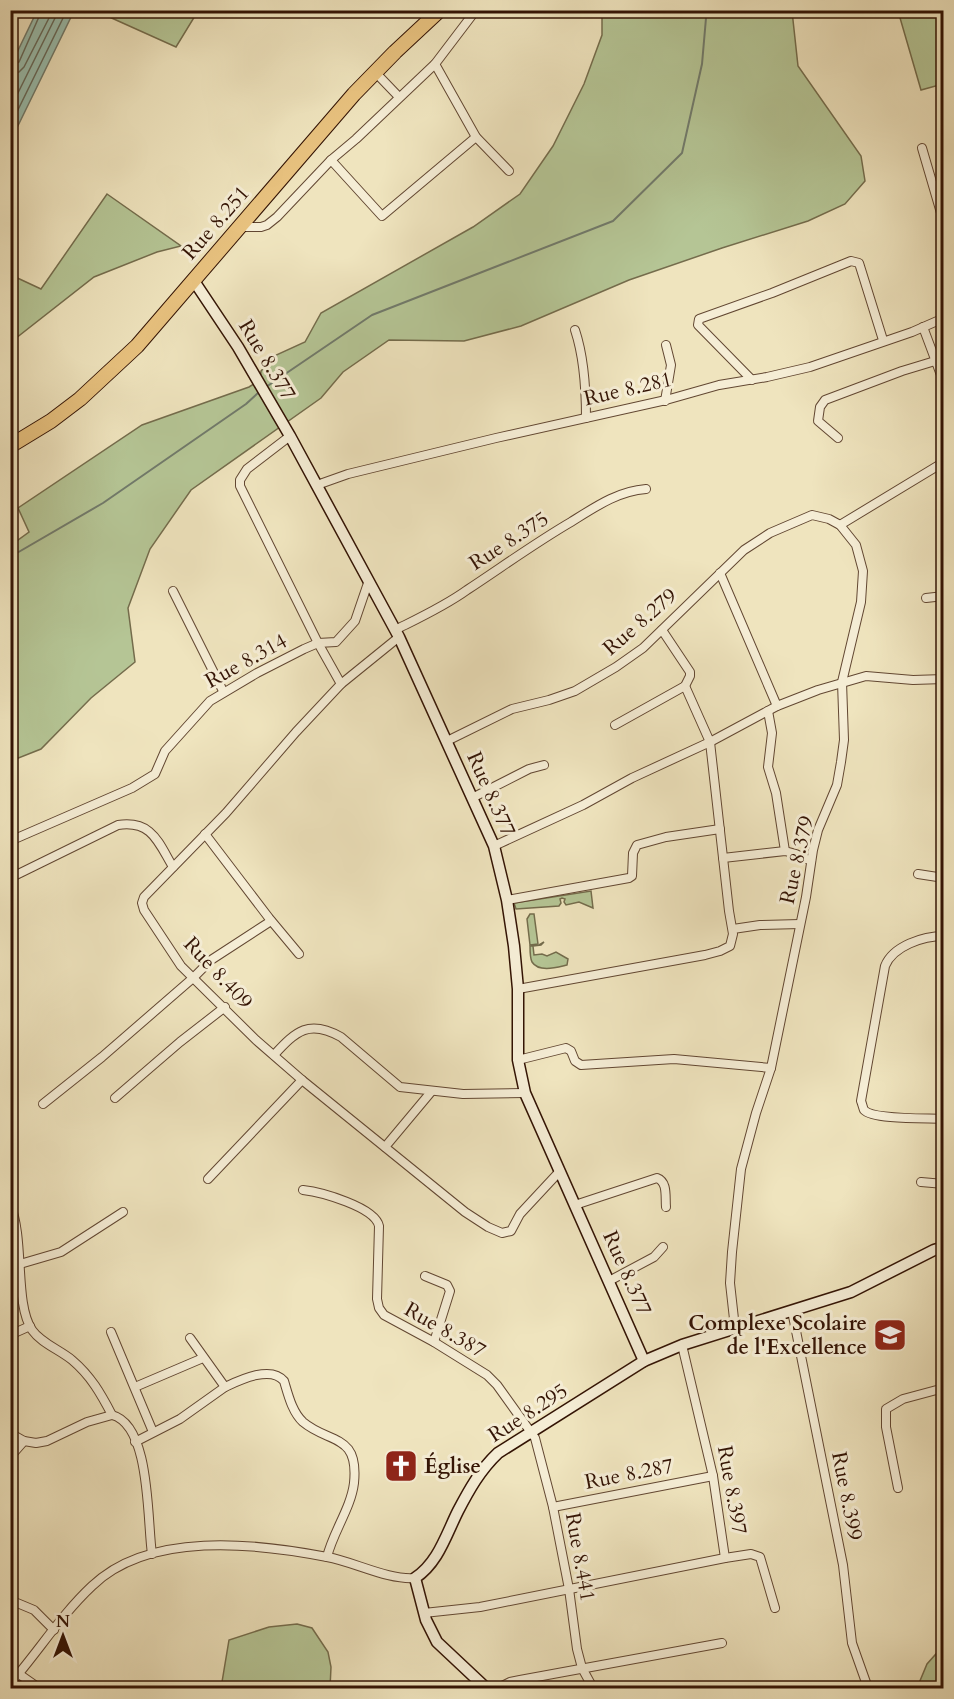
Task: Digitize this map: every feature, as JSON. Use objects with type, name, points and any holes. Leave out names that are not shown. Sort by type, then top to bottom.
[{"type":"highway","name":"Rue 8.251","points":[[10,446],[51,421],[80,399],[137,346],[354,94],[437,11]]},
{"type":"street","points":[[240,227],[267,225],[277,217],[331,160],[364,132],[435,64],[476,10]]},
{"type":"street","points":[[435,64],[476,137],[509,171]]},
{"type":"street","points":[[375,72],[399,97]]},
{"type":"street","points":[[331,160],[382,216],[476,137]]},
{"type":"street","points":[[922,148],[944,223]]},
{"type":"street","points":[[752,380],[698,325],[699,319],[851,261],[859,263],[883,340]]},
{"type":"street","name":"Rue 8.377","points":[[194,281],[266,394],[397,634],[494,846],[507,900],[514,946],[518,989],[518,1060],[525,1094],[644,1361]]},
{"type":"street","name":"Rue 8.281","points":[[317,485],[348,474],[665,401],[719,385],[810,367],[944,318]]},
{"type":"street","points":[[923,327],[944,383]]},
{"type":"street","points":[[575,330],[579,342],[586,418]]},
{"type":"street","points":[[665,401],[671,365],[666,345]]},
{"type":"street","points":[[838,438],[818,421],[820,407],[825,400],[902,371],[938,363]]},
{"type":"street","points":[[290,436],[247,469],[240,480],[240,486],[318,644],[341,684]]},
{"type":"street","points":[[840,525],[944,462]]},
{"type":"street","name":"Rue 8.375","points":[[397,634],[525,550],[616,495],[646,489]]},
{"type":"street","name":"Rue 8.279","points":[[447,741],[512,709],[575,691],[643,648],[751,544],[805,517],[819,515],[840,525]]},
{"type":"street","name":"Rue 8.379","points":[[735,1328],[731,1302],[731,1272],[741,1169],[771,1068],[811,861],[818,830],[837,785],[844,740],[842,682],[861,602],[863,571],[856,545],[840,525]]},
{"type":"street","points":[[720,573],[777,706]]},
{"type":"street","name":"Rue 8.314","points":[[10,841],[144,782],[155,774],[165,751],[200,711],[223,692],[318,644],[336,642],[355,621],[368,583]]},
{"type":"street","points":[[173,591],[223,692]]},
{"type":"street","points":[[926,598],[944,596]]},
{"type":"street","points":[[615,725],[685,686],[690,676],[690,672],[662,630]]},
{"type":"street","name":"Rue 8.409","points":[[397,634],[341,684],[233,805],[144,897],[142,903],[144,910],[176,959],[274,1055],[445,1197],[488,1227],[502,1233],[511,1231],[520,1214],[560,1171]]},
{"type":"street","points":[[494,846],[583,805],[777,706],[856,678],[872,676],[913,680],[944,679]]},
{"type":"street","points":[[518,989],[720,951],[730,946],[733,929],[710,742],[685,686]]},
{"type":"street","points":[[768,711],[772,733],[768,767],[776,793],[784,851]]},
{"type":"street","points":[[472,798],[529,769],[544,765]]},
{"type":"street","points":[[10,878],[118,825],[131,823],[151,832],[174,867]]},
{"type":"street","points":[[507,900],[629,878],[632,876],[633,853],[637,844],[720,829]]},
{"type":"street","points":[[205,834],[299,954]]},
{"type":"street","points":[[723,858],[784,851],[811,861]]},
{"type":"street","points":[[918,874],[944,878]]},
{"type":"street","points":[[43,1104],[102,1057],[194,978],[211,960],[271,921]]},
{"type":"street","points":[[733,929],[760,925],[800,924]]},
{"type":"street","points":[[944,936],[928,938],[906,946],[892,953],[888,958],[861,1101],[864,1109],[869,1113],[907,1118],[944,1119]]},
{"type":"street","points":[[115,1098],[225,1007]]},
{"type":"street","points":[[274,1055],[302,1029],[315,1028],[330,1031],[341,1037],[394,1083],[406,1088],[432,1092],[525,1094]]},
{"type":"street","points":[[518,1060],[566,1048],[571,1051],[575,1061],[581,1065],[674,1059],[771,1068]]},
{"type":"street","points":[[208,1179],[302,1080]]},
{"type":"street","points":[[385,1147],[432,1092]]},
{"type":"street","points":[[575,1204],[657,1178],[664,1184],[666,1207]]},
{"type":"street","points":[[921,1182],[944,1184]]},
{"type":"street","name":"Rue 8.387","points":[[303,1190],[320,1192],[341,1200],[378,1221],[376,1280],[379,1308],[384,1315],[434,1342],[487,1375],[497,1384],[530,1433]]},
{"type":"street","points":[[10,1204],[25,1311],[30,1326],[40,1338],[56,1348],[87,1375],[96,1386],[112,1415]]},
{"type":"street","points":[[20,1264],[61,1252],[123,1212]]},
{"type":"street","points":[[609,1281],[654,1257],[663,1247]]},
{"type":"street","name":"Rue 8.295","points":[[415,1578],[424,1572],[442,1547],[461,1505],[482,1470],[498,1453],[644,1361],[682,1345],[851,1292],[944,1247]]},
{"type":"street","points":[[425,1276],[447,1285],[450,1291],[434,1342]]},
{"type":"street","name":"Rue 8.399","points":[[792,1311],[843,1565],[852,1643],[868,1689]]},
{"type":"street","points":[[10,1335],[30,1326]]},
{"type":"street","points":[[111,1332],[153,1432]]},
{"type":"street","points":[[190,1338],[225,1387]]},
{"type":"street","name":"Rue 8.397","points":[[424,1613],[480,1607],[725,1558],[713,1476],[682,1345]]},
{"type":"street","points":[[135,1387],[203,1358]]},
{"type":"street","points":[[135,1442],[202,1405],[225,1387],[246,1379],[275,1373],[284,1380],[296,1414],[302,1421],[332,1437],[349,1450],[353,1459],[353,1485],[327,1557]]},
{"type":"street","points":[[898,1488],[886,1427],[886,1409],[903,1399],[944,1388]]},
{"type":"street","points":[[10,1433],[24,1441],[36,1443],[47,1441],[87,1422],[112,1415],[120,1417],[127,1424],[145,1468],[152,1554]]},
{"type":"street","name":"Rue 8.441","points":[[530,1433],[538,1446],[553,1507],[582,1668],[593,1689]]},
{"type":"street","points":[[10,1457],[24,1441]]},
{"type":"street","name":"Rue 8.287","points":[[553,1507],[713,1476]]},
{"type":"street","points":[[10,1684],[80,1597],[104,1575],[119,1566],[152,1554],[182,1547],[215,1545],[327,1557],[398,1577],[415,1578],[424,1613],[437,1642],[486,1689]]},
{"type":"street","points":[[725,1558],[751,1554],[760,1557],[775,1608]]},
{"type":"street","points":[[10,1600],[34,1610],[54,1630]]},
{"type":"street","points":[[498,1689],[510,1682],[722,1643]]},
{"type":"street","points":[[19,1674],[39,1689]]},
{"type":"shaded area","points":[[96,11],[198,11],[176,47]]},
{"type":"shaded area","points":[[602,11],[792,11],[798,66],[861,156],[865,181],[845,204],[808,221],[629,280],[521,326],[464,341],[389,340],[343,372],[321,398],[191,490],[150,549],[128,608],[135,662],[91,698],[41,749],[11,761],[10,546],[29,532],[18,508],[142,425],[249,387],[260,380],[261,371],[274,356],[305,342],[321,313],[473,227],[520,194],[553,146],[584,84],[602,35]]},
{"type":"shaded area","points":[[898,11],[943,11],[943,84],[921,90]]},
{"type":"shaded area","points":[[107,194],[181,246],[157,252],[94,277],[11,342],[11,275],[41,289]]},
{"type":"shaded area","points":[[591,891],[593,908],[579,902],[566,905],[565,899],[562,898],[559,906],[516,909],[514,903]]},
{"type":"shaded area","points":[[530,914],[534,914],[538,944],[530,945],[527,919]]},
{"type":"shaded area","points":[[544,942],[533,946],[534,955],[547,956],[556,952],[568,959],[567,965],[549,968],[539,967],[532,962],[530,946]]},
{"type":"shaded area","points":[[297,1624],[312,1628],[328,1652],[331,1667],[330,1688],[221,1688],[229,1640],[269,1627]]},
{"type":"shaded area","points":[[943,1646],[943,1688],[917,1688],[927,1664]]},
{"type":"water","points":[[37,11],[74,11],[11,140],[11,65]]},
{"type":"waterway","points":[[266,387],[372,315],[613,221],[682,153],[702,64],[706,18],[712,10]]},
{"type":"waterway","points":[[10,557],[103,503],[246,404],[259,392]]},
{"type":"place","name":"Complexe Scolaire de l'Excellence","points":[[890,1335]]},
{"type":"place","name":"Église","points":[[401,1466]]}]
